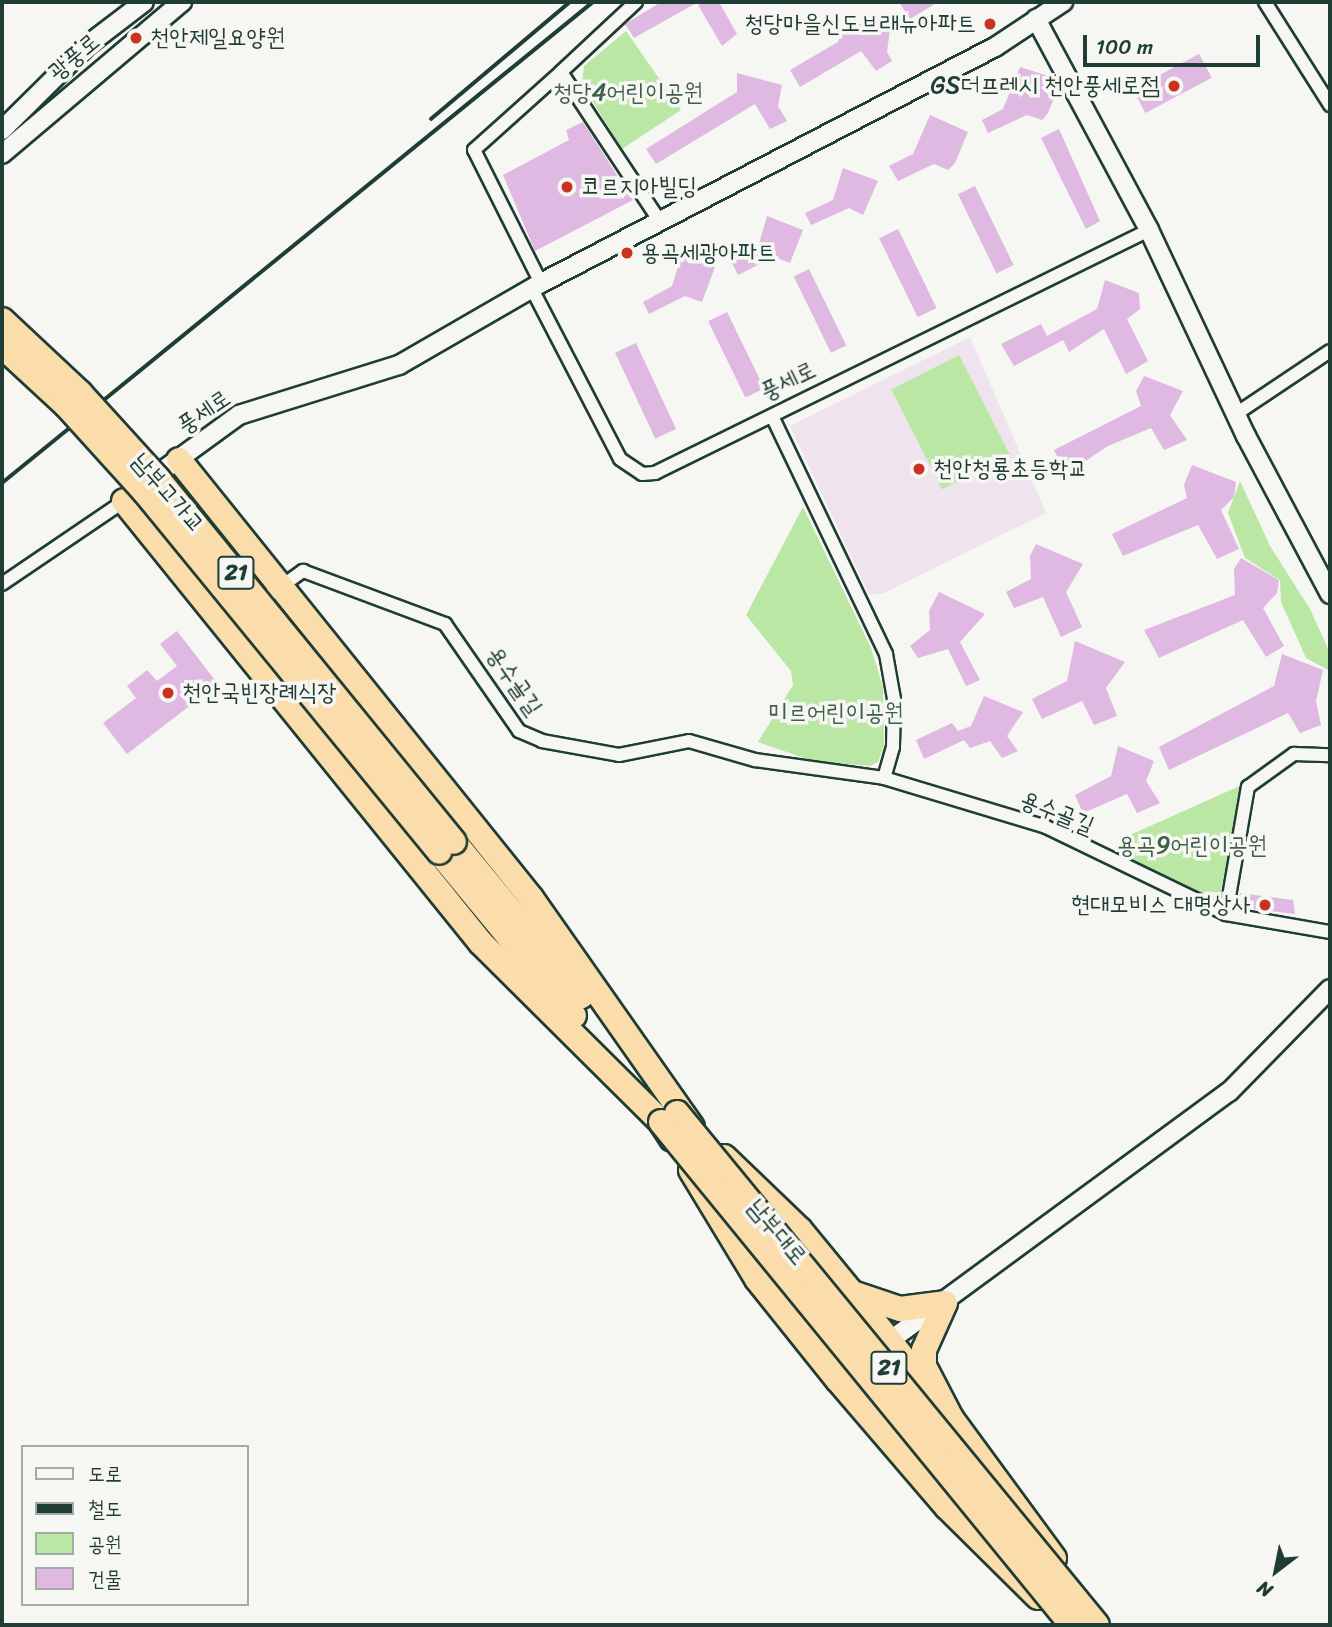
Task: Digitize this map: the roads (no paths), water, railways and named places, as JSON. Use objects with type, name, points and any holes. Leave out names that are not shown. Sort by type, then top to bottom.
[{"type":"highway","name":"남부고가교","points":[[2,320],[80,393],[158,479],[447,847]]},
{"type":"highway","name":"남부고가교","points":[[2,346],[66,406],[144,491],[447,847]]},
{"type":"highway","points":[[179,460],[531,898],[669,1118],[757,1279],[838,1380],[947,1507],[1069,1625]]},
{"type":"highway","points":[[124,501],[481,943],[669,1118],[800,1230],[1010,1493],[1098,1625]]},
{"type":"highway","name":"남부대로","points":[[447,847],[669,1118],[1098,1625]]},
{"type":"highway","name":"남부대로","points":[[669,1118],[1069,1625]]},
{"type":"highway","points":[[852,1293],[900,1308],[945,1303]]},
{"type":"highway","points":[[945,1303],[924,1349],[924,1366],[951,1418]]},
{"type":"street","name":"광풍로","points":[[2,130],[89,44],[144,2]]},
{"type":"street","name":"광풍로","points":[[2,154],[182,2]]},
{"type":"street","points":[[537,286],[474,150],[636,2]]},
{"type":"street","name":"풍세로","points":[[2,584],[124,501],[239,415],[399,365],[537,286],[995,47],[1063,2]]},
{"type":"street","points":[[1265,2],[1330,105]]},
{"type":"street","points":[[1036,19],[1149,230],[1236,414],[1330,594]]},
{"type":"street","points":[[561,72],[661,223]]},
{"type":"street","name":"풍세로","points":[[537,286],[620,459],[631,468],[655,473],[1149,230]]},
{"type":"street","points":[[1236,414],[1330,351]]},
{"type":"street","points":[[772,416],[886,654],[894,699],[892,747],[884,778]]},
{"type":"street","name":"용수골길","points":[[226,627],[303,571],[445,624],[519,731],[542,741],[619,755],[689,741],[755,760],[884,778],[1046,827],[1226,914],[1330,932]]},
{"type":"street","points":[[1226,914],[1248,787],[1294,754],[1330,755]]},
{"type":"street","points":[[838,1380],[1229,1092],[1330,989]]},
{"type":"railway","points":[[431,119],[570,2]]},
{"type":"railway","points":[[2,483],[593,2]]},
{"type":"place","name":"청당마을신도브래뉴아파트","points":[[990,24]]},
{"type":"place","name":"천안제일요양원","points":[[136,38]]},
{"type":"place","name":"GS더프레시 천안풍세로점","points":[[1174,86]]},
{"type":"place","name":"코르지아빌딩","points":[[567,187]]},
{"type":"place","name":"용곡세광아파트","points":[[627,253]]},
{"type":"place","name":"천안청룡초등학교","points":[[919,469]]},
{"type":"place","name":"천안국빈장례식장","points":[[168,693]]},
{"type":"place","name":"현대모비스 대명상사","points":[[1265,905]]},
{"type":"park label","name":"청당4어린이공원","points":[[628,93]]},
{"type":"park label","name":"미르어린이공원","points":[[836,713]]},
{"type":"park label","name":"용곡9어린이공원","points":[[1192,846]]}]
